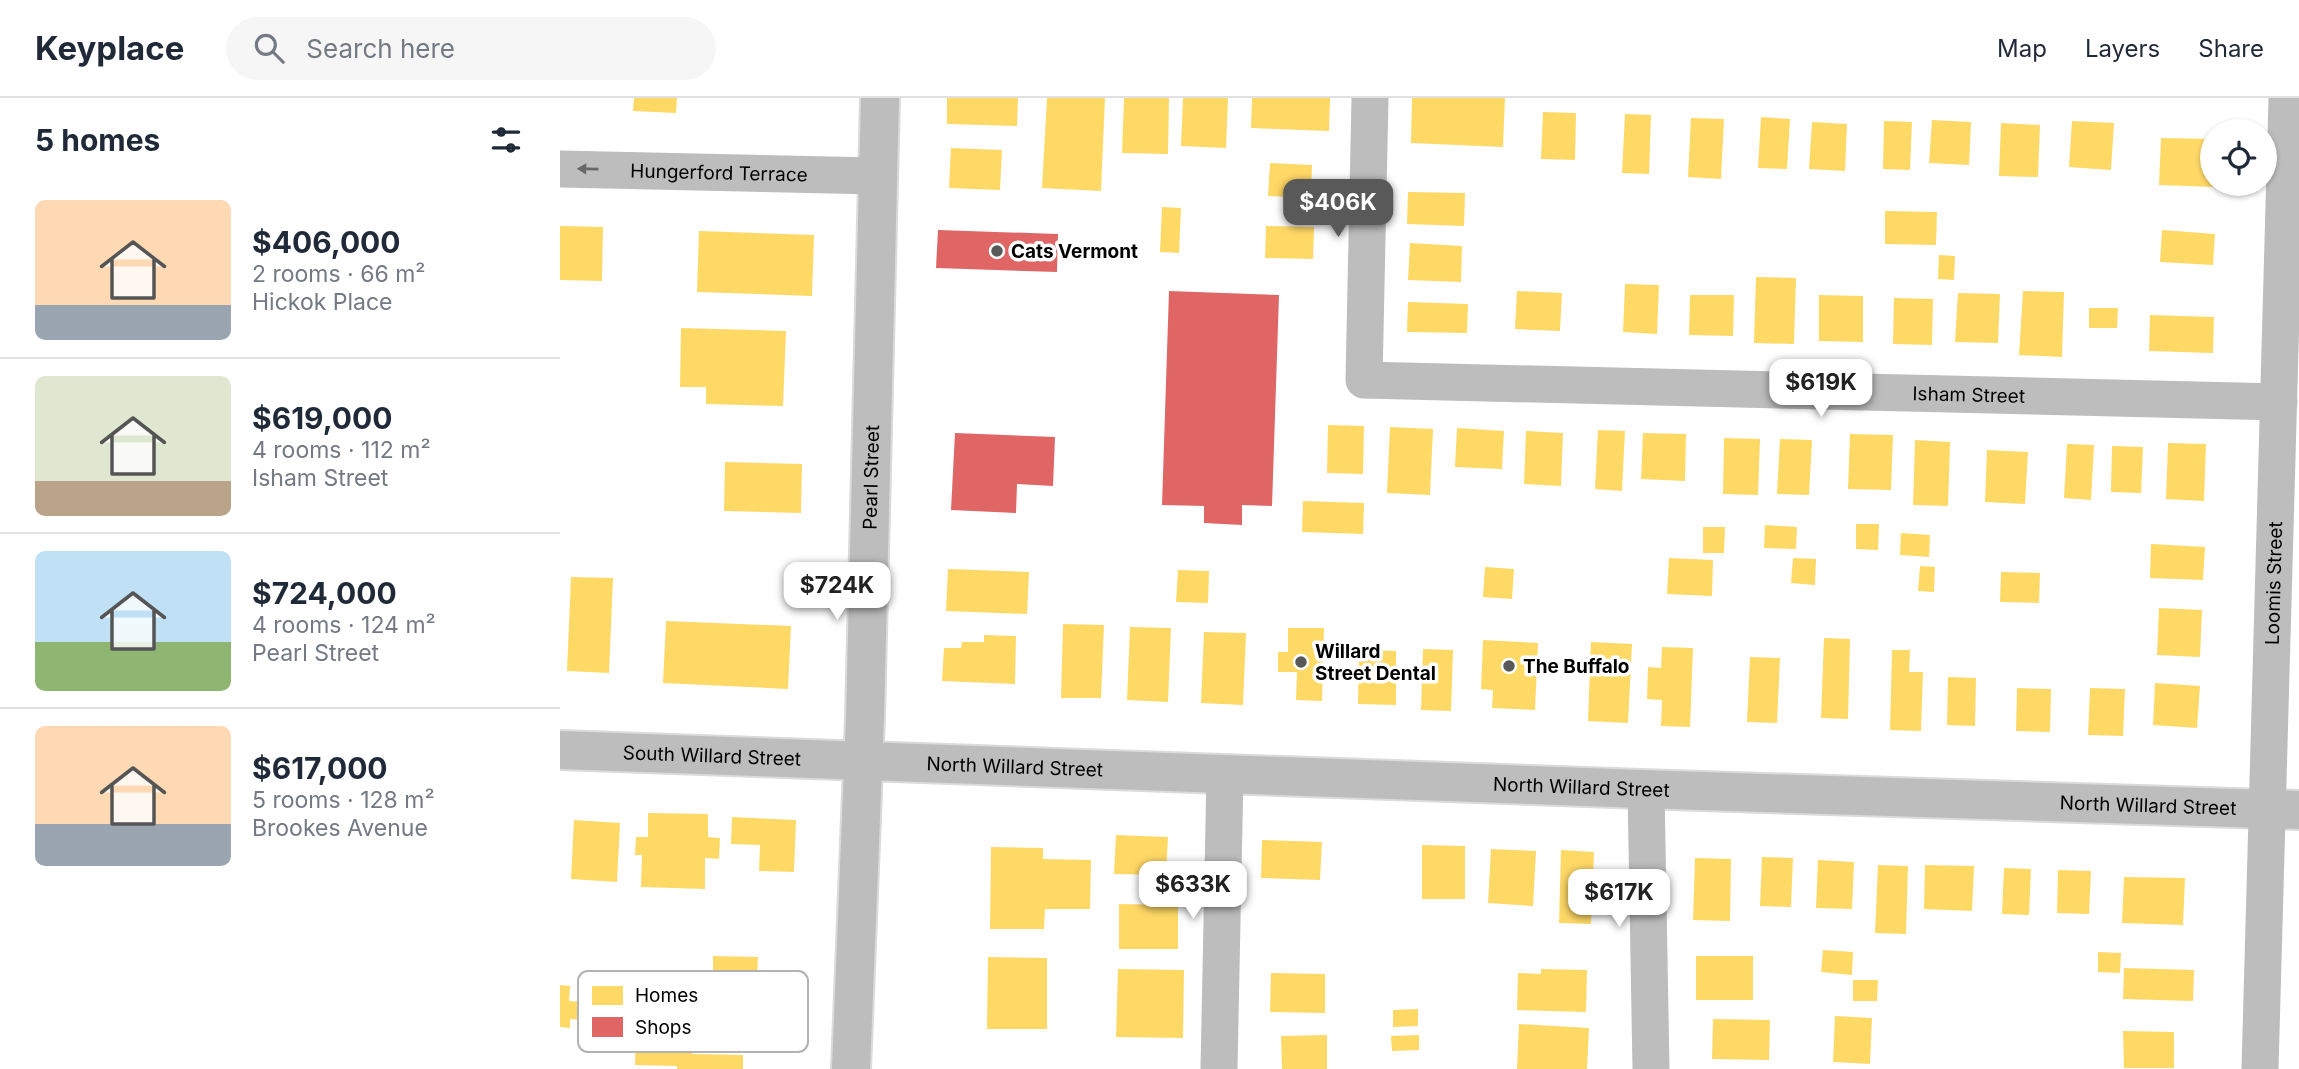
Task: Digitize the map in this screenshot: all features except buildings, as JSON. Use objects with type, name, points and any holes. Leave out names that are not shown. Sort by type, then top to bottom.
[{"type":"main road","name":"Pearl Street","points":[[852,1069],[863,761],[880,98]]},
{"type":"main road","name":"South Willard Street","points":[[560,750],[863,761]]},
{"type":"main road","name":"North Willard Street","points":[[863,761],[2283,810]]},
{"type":"street","name":"Isham Street","points":[[1370,98],[1364,380],[2279,401]]},
{"type":"street","name":"Loomis Street","points":[[2260,1069],[2283,810],[2288,460],[2279,401],[2287,98]]},
{"type":"street","name":"Hungerford Terrace","points":[[560,169],[877,176]]},
{"type":"street","points":[[1219,1069],[1225,774]]},
{"type":"street","points":[[1646,789],[1651,1069]]},
{"type":"place","name":"Cats Vermont","points":[[997,251]]},
{"type":"place","name":"Willard Street Dental","points":[[1301,662]]},
{"type":"place","name":"The Buffalo","points":[[1509,666]]}]
